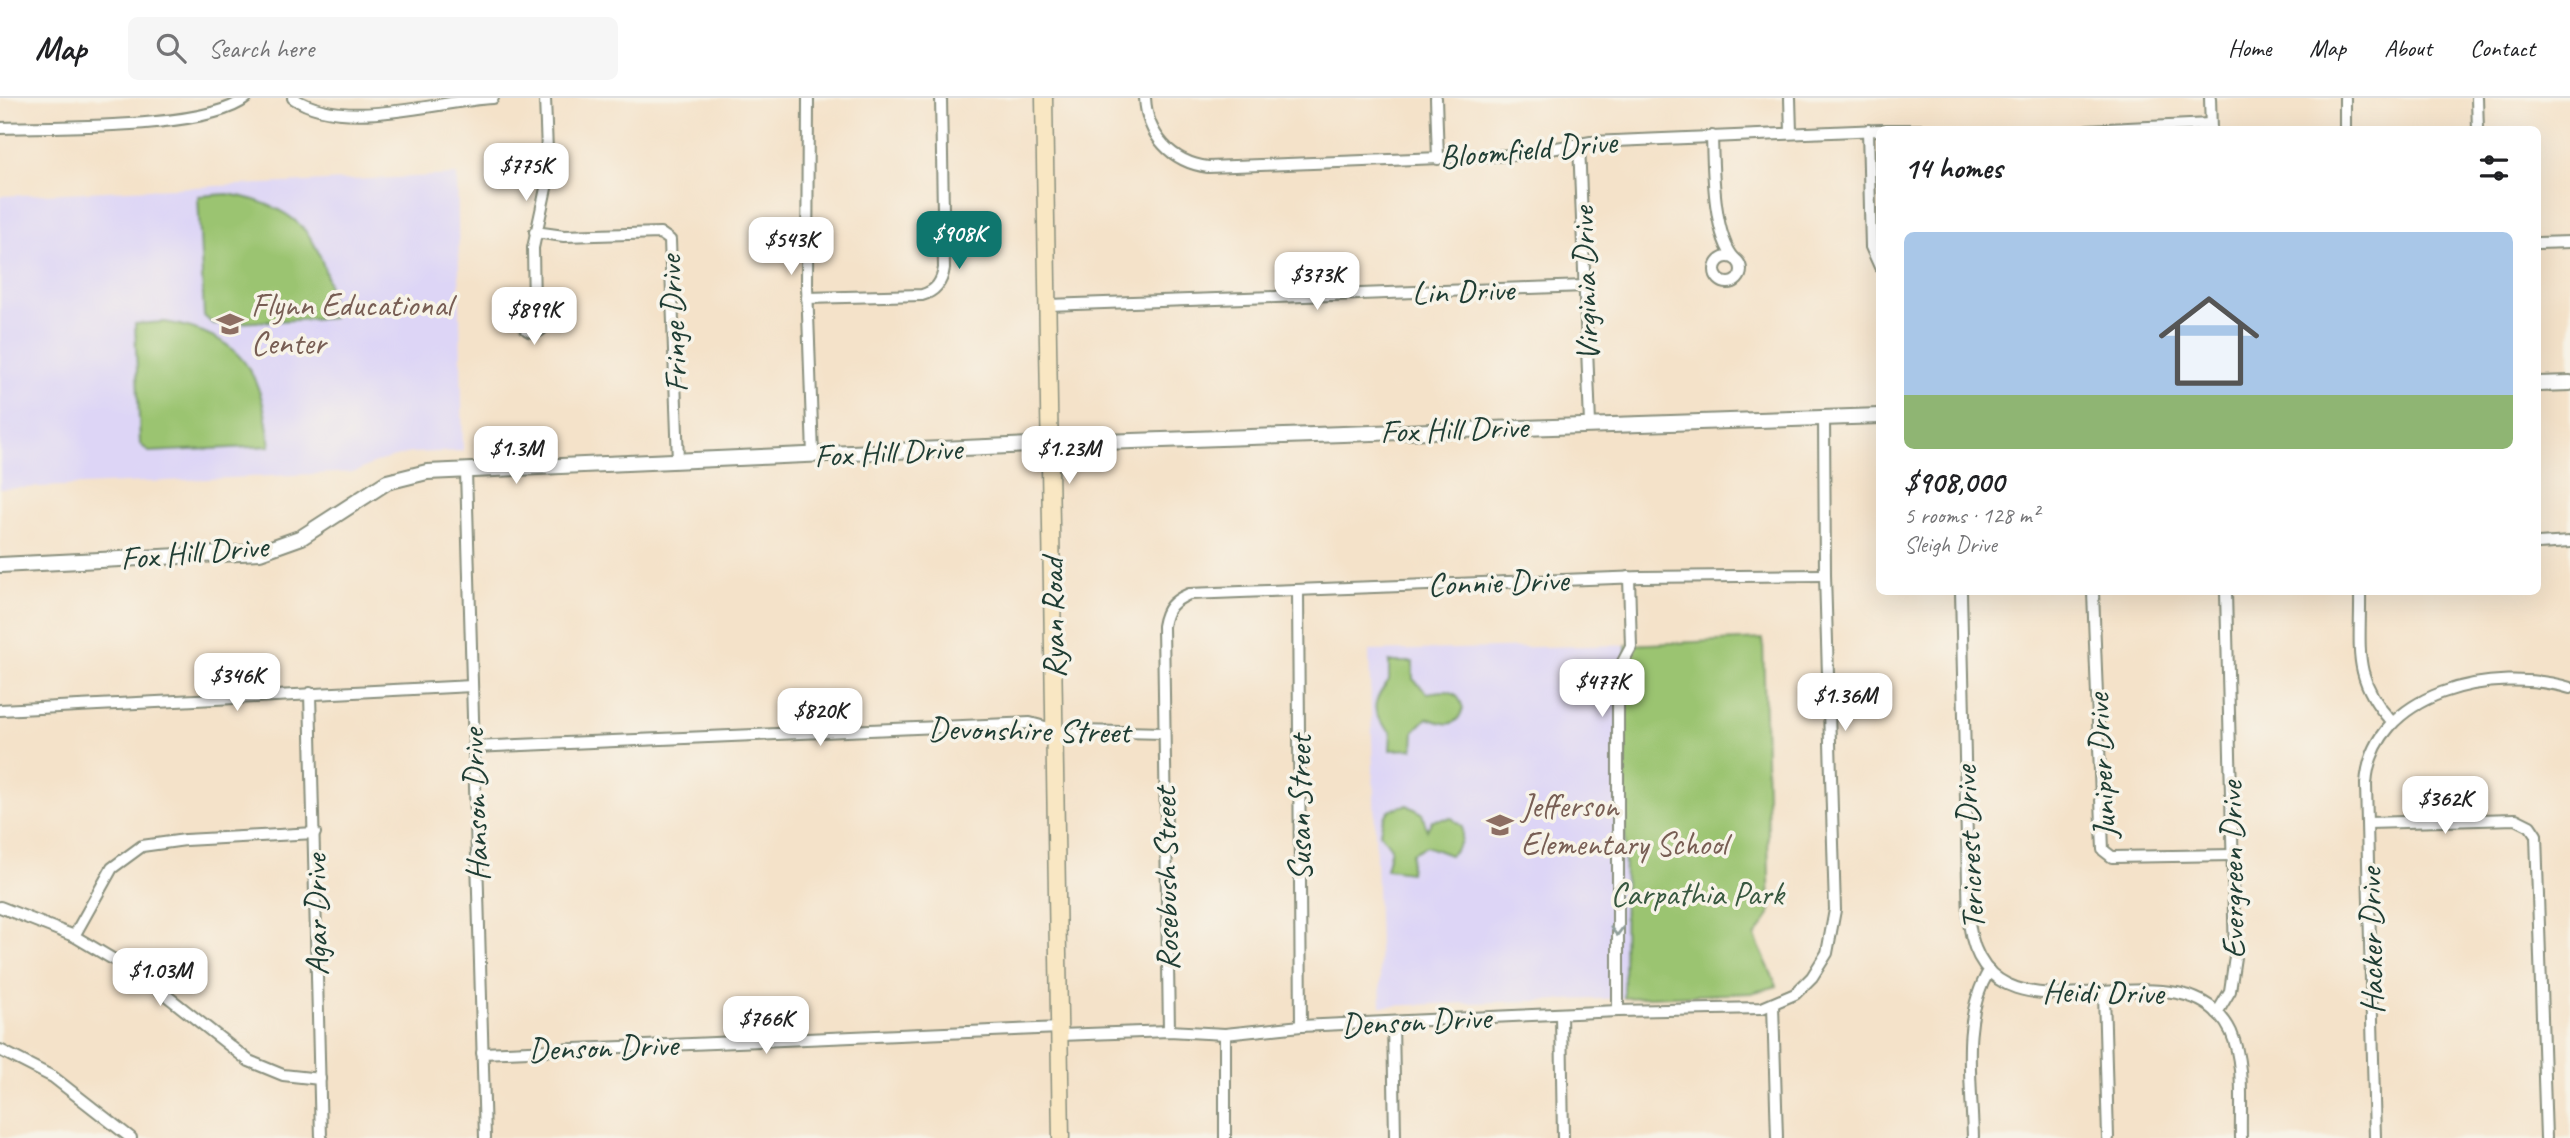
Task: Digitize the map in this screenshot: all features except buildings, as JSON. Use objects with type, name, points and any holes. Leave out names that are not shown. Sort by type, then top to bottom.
[{"type":"main road","name":"Ryan Road","points":[[1044,98],[1061,1138]]},
{"type":"street","points":[[0,128],[195,118],[229,110],[246,98]]},
{"type":"street","points":[[293,98],[318,109],[341,112],[404,110],[457,100],[493,98]]},
{"type":"street","points":[[534,307],[532,259],[535,232],[548,179],[545,98]]},
{"type":"street","points":[[808,98],[807,298],[813,455]]},
{"type":"street","points":[[807,298],[922,295],[932,291],[940,282],[944,268],[941,98]]},
{"type":"street","name":"Bloomfield Drive","points":[[1145,98],[1148,122],[1154,133],[1177,157],[1198,165],[1220,167],[1516,155],[1579,143],[1876,130]]},
{"type":"street","points":[[1436,98],[1438,159]]},
{"type":"street","points":[[1790,98],[1791,133]]},
{"type":"street","points":[[2210,98],[2211,126]]},
{"type":"street","points":[[2345,98],[2345,126]]},
{"type":"street","points":[[2477,98],[2479,126]]},
{"type":"street","points":[[1713,136],[1715,182],[1725,245],[1741,269],[1739,278],[1732,282],[1724,282],[1717,277],[1715,268],[1725,245]]},
{"type":"street","name":"Virginia Drive","points":[[1579,143],[1590,424]]},
{"type":"street","points":[[1876,150],[1871,247],[1876,258]]},
{"type":"street","name":"Fringe Drive","points":[[535,232],[564,236],[660,233],[670,240],[678,461]]},
{"type":"street","points":[[2541,243],[2570,242]]},
{"type":"street","points":[[1719,261],[1727,257],[1735,259]]},
{"type":"street","name":"Lin Drive","points":[[1048,305],[1585,286]]},
{"type":"street","points":[[2541,384],[2570,383]]},
{"type":"street","points":[[1777,1138],[1773,1005],[1795,994],[1812,977],[1828,953],[1833,931],[1824,416]]},
{"type":"street","name":"Fox Hill Drive","points":[[0,565],[260,552],[302,537],[387,482],[415,474],[1050,444],[1876,416]]},
{"type":"street","name":"Hanson Drive","points":[[466,471],[485,1138]]},
{"type":"street","points":[[2541,544],[2570,542]]},
{"type":"street","name":"Connie Drive","points":[[1173,603],[1189,594],[1629,578],[1825,575]]},
{"type":"street","points":[[1619,1011],[1616,863],[1618,671],[1631,647],[1629,578]]},
{"type":"street","name":"Susan Street","points":[[1298,590],[1301,1026]]},
{"type":"street","name":"Tericrest Drive","points":[[1961,595],[1969,923],[1976,950],[1989,971],[1977,994],[1972,1021],[1973,1138]]},
{"type":"street","name":"Juniper Drive","points":[[2093,595],[2103,850],[2112,857],[2233,855]]},
{"type":"street","name":"Evergreen Drive","points":[[2217,1013],[2226,1002],[2234,973],[2226,595]]},
{"type":"street","points":[[2360,595],[2363,678],[2374,703],[2391,721],[2441,692],[2473,685],[2528,682],[2570,688]]},
{"type":"street","name":"Rosebush Street","points":[[1169,1031],[1163,626],[1166,611],[1173,603]]},
{"type":"street","points":[[0,710],[472,686]]},
{"type":"street","name":"Agar Drive","points":[[310,693],[321,1138]]},
{"type":"street","name":"Hacker Drive","points":[[2375,1138],[2367,768],[2391,721]]},
{"type":"street","name":"Devonshire Street","points":[[474,747],[1030,723],[1075,735],[1080,731],[1164,733]]},
{"type":"street","points":[[2368,823],[2516,819],[2529,826],[2538,847],[2546,1138]]},
{"type":"street","points":[[74,936],[112,868],[142,846],[185,840],[314,833]]},
{"type":"street","points":[[0,907],[74,936],[172,997],[249,1061],[283,1074],[320,1079]]},
{"type":"street","name":"Heidi Drive","points":[[1989,971],[2010,986],[2032,993],[2175,992],[2203,1003],[2217,1013]]},
{"type":"street","points":[[2104,993],[2108,1138]]},
{"type":"street","name":"Denson Drive","points":[[482,1053],[1060,1031],[1225,1034],[1301,1026],[1619,1011],[1747,1010],[1773,1005]]},
{"type":"street","points":[[2217,1013],[2229,1029],[2238,1053],[2241,1138]]},
{"type":"street","points":[[1561,1014],[1563,1138]]},
{"type":"street","points":[[1393,1022],[1395,1138]]},
{"type":"street","points":[[1225,1034],[1226,1138]]},
{"type":"street","points":[[0,1050],[54,1077],[131,1138]]},
{"type":"shaded area","name":"Flynn Educational Center","points":[[457,175],[463,451],[410,453],[376,462],[356,472],[0,489],[0,196]]},
{"type":"shaded area","name":"Jefferson Elementary School","points":[[1626,645],[1624,998],[1381,1006],[1369,651]]},
{"type":"green space","points":[[228,194],[276,208],[294,219],[307,233],[325,269],[333,318],[213,324],[204,316],[198,196]]},
{"type":"green space","points":[[165,322],[213,336],[230,347],[243,361],[254,377],[261,397],[270,446],[149,452],[140,444],[135,324]]},
{"type":"green space","name":"Carpathia Park","points":[[1763,639],[1770,915],[1755,937],[1777,986],[1751,993],[1624,998],[1626,645]]},
{"type":"green space","points":[[1389,662],[1413,662],[1413,679],[1427,693],[1454,693],[1463,708],[1453,722],[1444,723],[1427,718],[1414,731],[1413,749],[1390,750],[1391,732],[1376,713],[1376,701],[1389,680]]},
{"type":"green space","points":[[1407,805],[1422,813],[1427,830],[1432,820],[1452,818],[1462,827],[1461,840],[1450,855],[1426,846],[1412,853],[1410,872],[1386,869],[1391,848],[1380,833],[1383,821],[1391,810]]},
{"type":"place","name":"Flynn Educational Center","points":[[230,324]]},
{"type":"place","name":"Jefferson Elementary School","points":[[1500,825]]}]
